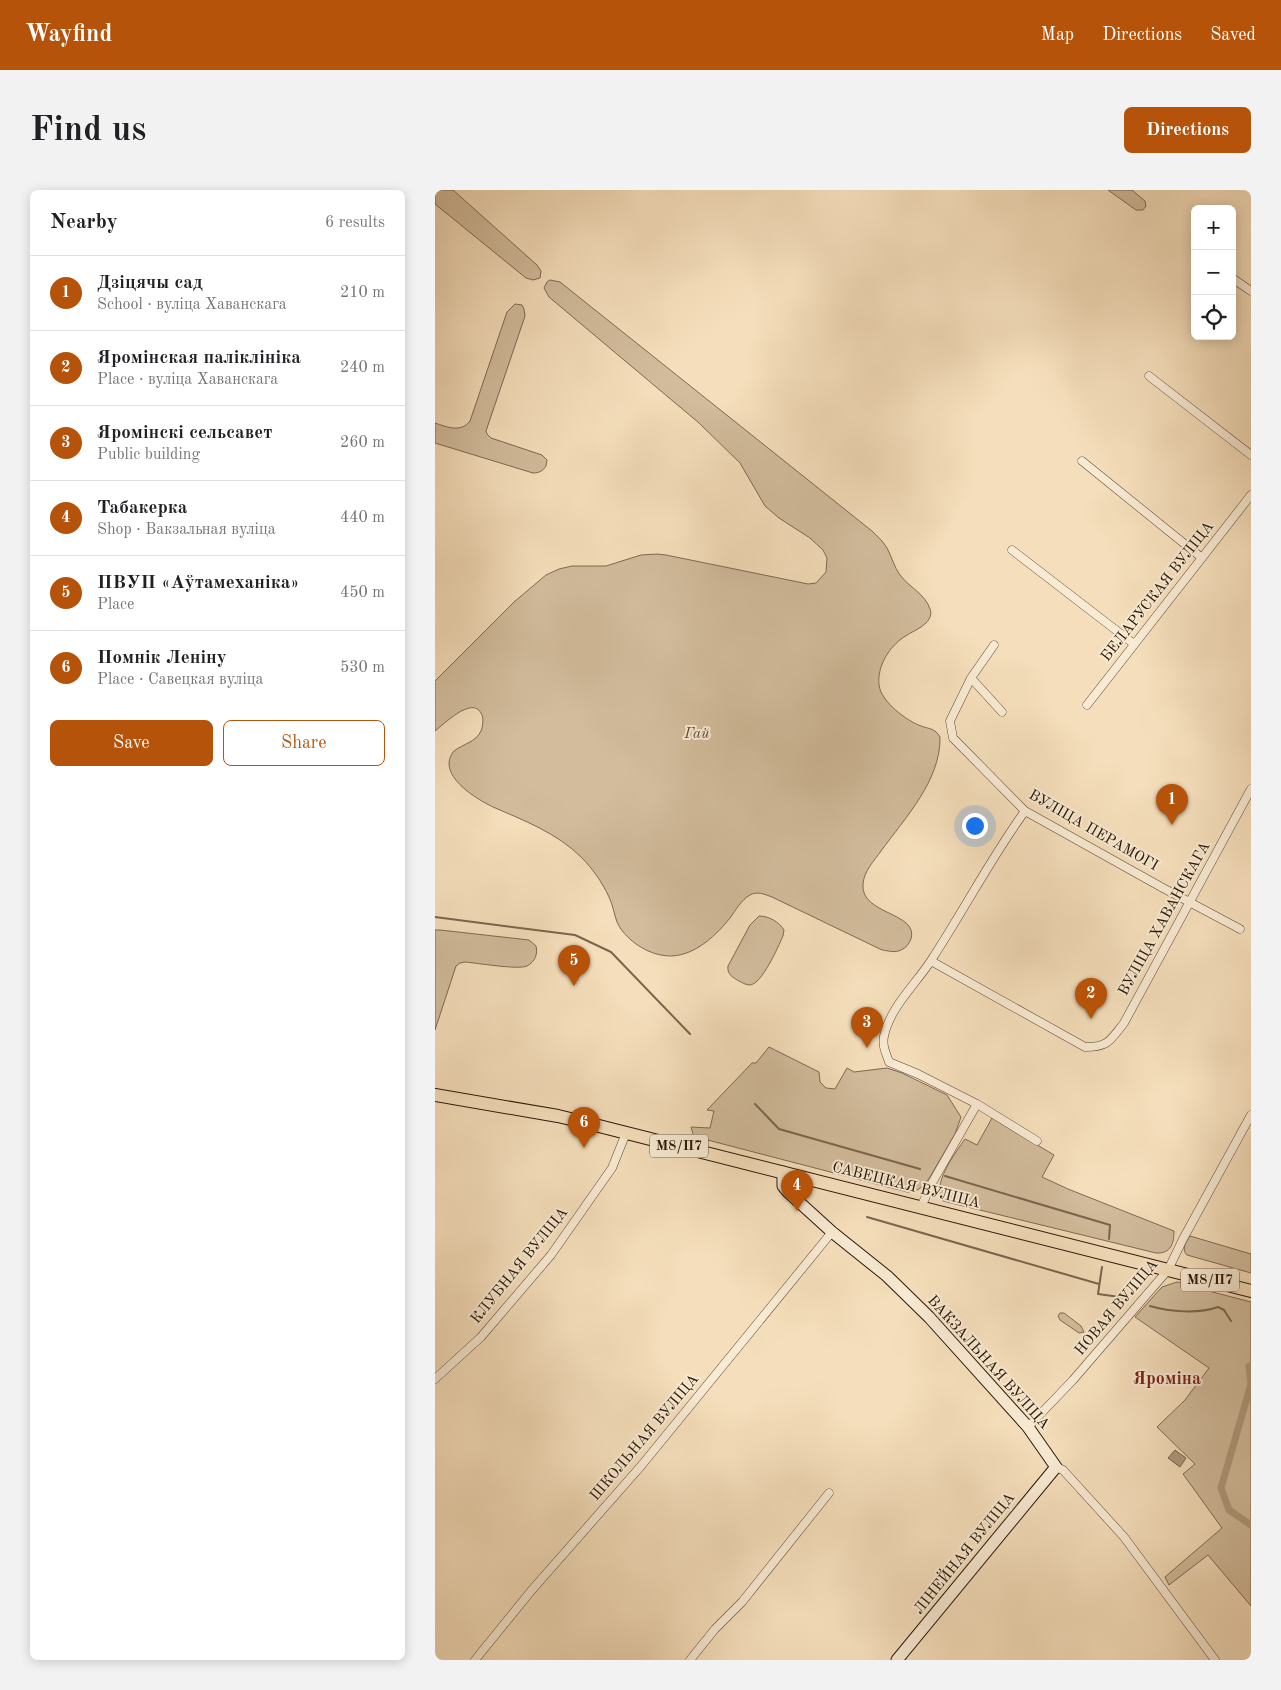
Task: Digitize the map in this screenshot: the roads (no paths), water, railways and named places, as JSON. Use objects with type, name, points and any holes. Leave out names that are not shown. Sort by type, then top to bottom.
[{"type":"main road","name":"САВЕЦКАЯ ВУЛІЦА","points":[[435,1095],[558,1116],[626,1132],[1251,1291]]},
{"type":"street","points":[[1236,281],[1251,291]]},
{"type":"street","points":[[1149,376],[1251,455]]},
{"type":"street","points":[[1082,461],[1202,558]]},
{"type":"street","name":"БЕЛАРУСКАЯ ВУЛІЦА","points":[[1087,705],[1251,495]]},
{"type":"street","points":[[1012,550],[1134,644]]},
{"type":"street","name":"ВУЛІЦА ПЕРАМОГІ","points":[[994,645],[971,678],[950,721],[953,738],[1025,811],[1240,929]]},
{"type":"street","points":[[971,678],[1003,712]]},
{"type":"street","name":"ВУЛІЦА ХАВАНСКАГА","points":[[931,961],[1085,1047],[1100,1047],[1109,1041],[1124,1024],[1251,789]]},
{"type":"street","points":[[1025,811],[1006,837],[931,961],[893,1015],[884,1035],[884,1048],[889,1062],[918,1074],[977,1104],[1037,1141]]},
{"type":"street","points":[[921,1207],[932,1183],[977,1104]]},
{"type":"street","name":"НОВАЯ ВУЛІЦА","points":[[1028,1427],[1073,1380],[1168,1270],[1251,1115]]},
{"type":"street","name":"КЛУБНАЯ ВУЛІЦА","points":[[435,1379],[481,1336],[551,1255],[612,1168],[626,1132]]},
{"type":"street","name":"ВАКЗАЛЬНАЯ ВУЛІЦА","points":[[783,1172],[783,1186],[796,1200],[887,1276],[929,1317],[1028,1427],[1056,1467],[1063,1470],[1124,1537],[1215,1660]]},
{"type":"street","name":"ШКОЛЬНАЯ ВУЛІЦА","points":[[475,1660],[531,1591],[641,1466],[832,1232]]},
{"type":"street","name":"ЛІНЕЙНАЯ ВУЛІЦА","points":[[897,1660],[1056,1467]]},
{"type":"street","points":[[690,1660],[715,1629],[743,1602],[829,1493]]},
{"type":"waterway","points":[[435,917],[575,935],[611,952],[690,1034]]},
{"type":"waterway","points":[[755,1104],[779,1129],[920,1169]]},
{"type":"waterway","points":[[945,1176],[1110,1225],[1109,1239]]},
{"type":"waterway","points":[[867,1217],[1099,1284]]},
{"type":"waterway","points":[[1102,1267],[1098,1294],[1127,1298]]},
{"type":"waterway","points":[[1150,1306],[1166,1310],[1184,1311],[1202,1311],[1218,1307],[1224,1310],[1231,1321]]},
{"type":"waterway","points":[[1249,1366],[1251,1384],[1221,1488],[1229,1510],[1251,1525]]},
{"type":"place","name":"Дзіцячы сад","points":[[1172,825]]},
{"type":"place","name":"ПВУП «Аўтамеханіка»","points":[[574,986]]},
{"type":"place","name":"Яромінская паліклініка","points":[[1091,1019]]},
{"type":"place","name":"Яромінскі сельсавет","points":[[867,1048]]},
{"type":"place","name":"Помнік Леніну","points":[[584,1148]]},
{"type":"place","name":"Табакерка","points":[[797,1211]]},
{"type":"district","name":"Яроміна","points":[[1167,1379]]},
{"type":"park label","name":"Гай","points":[[697,734]]}]
